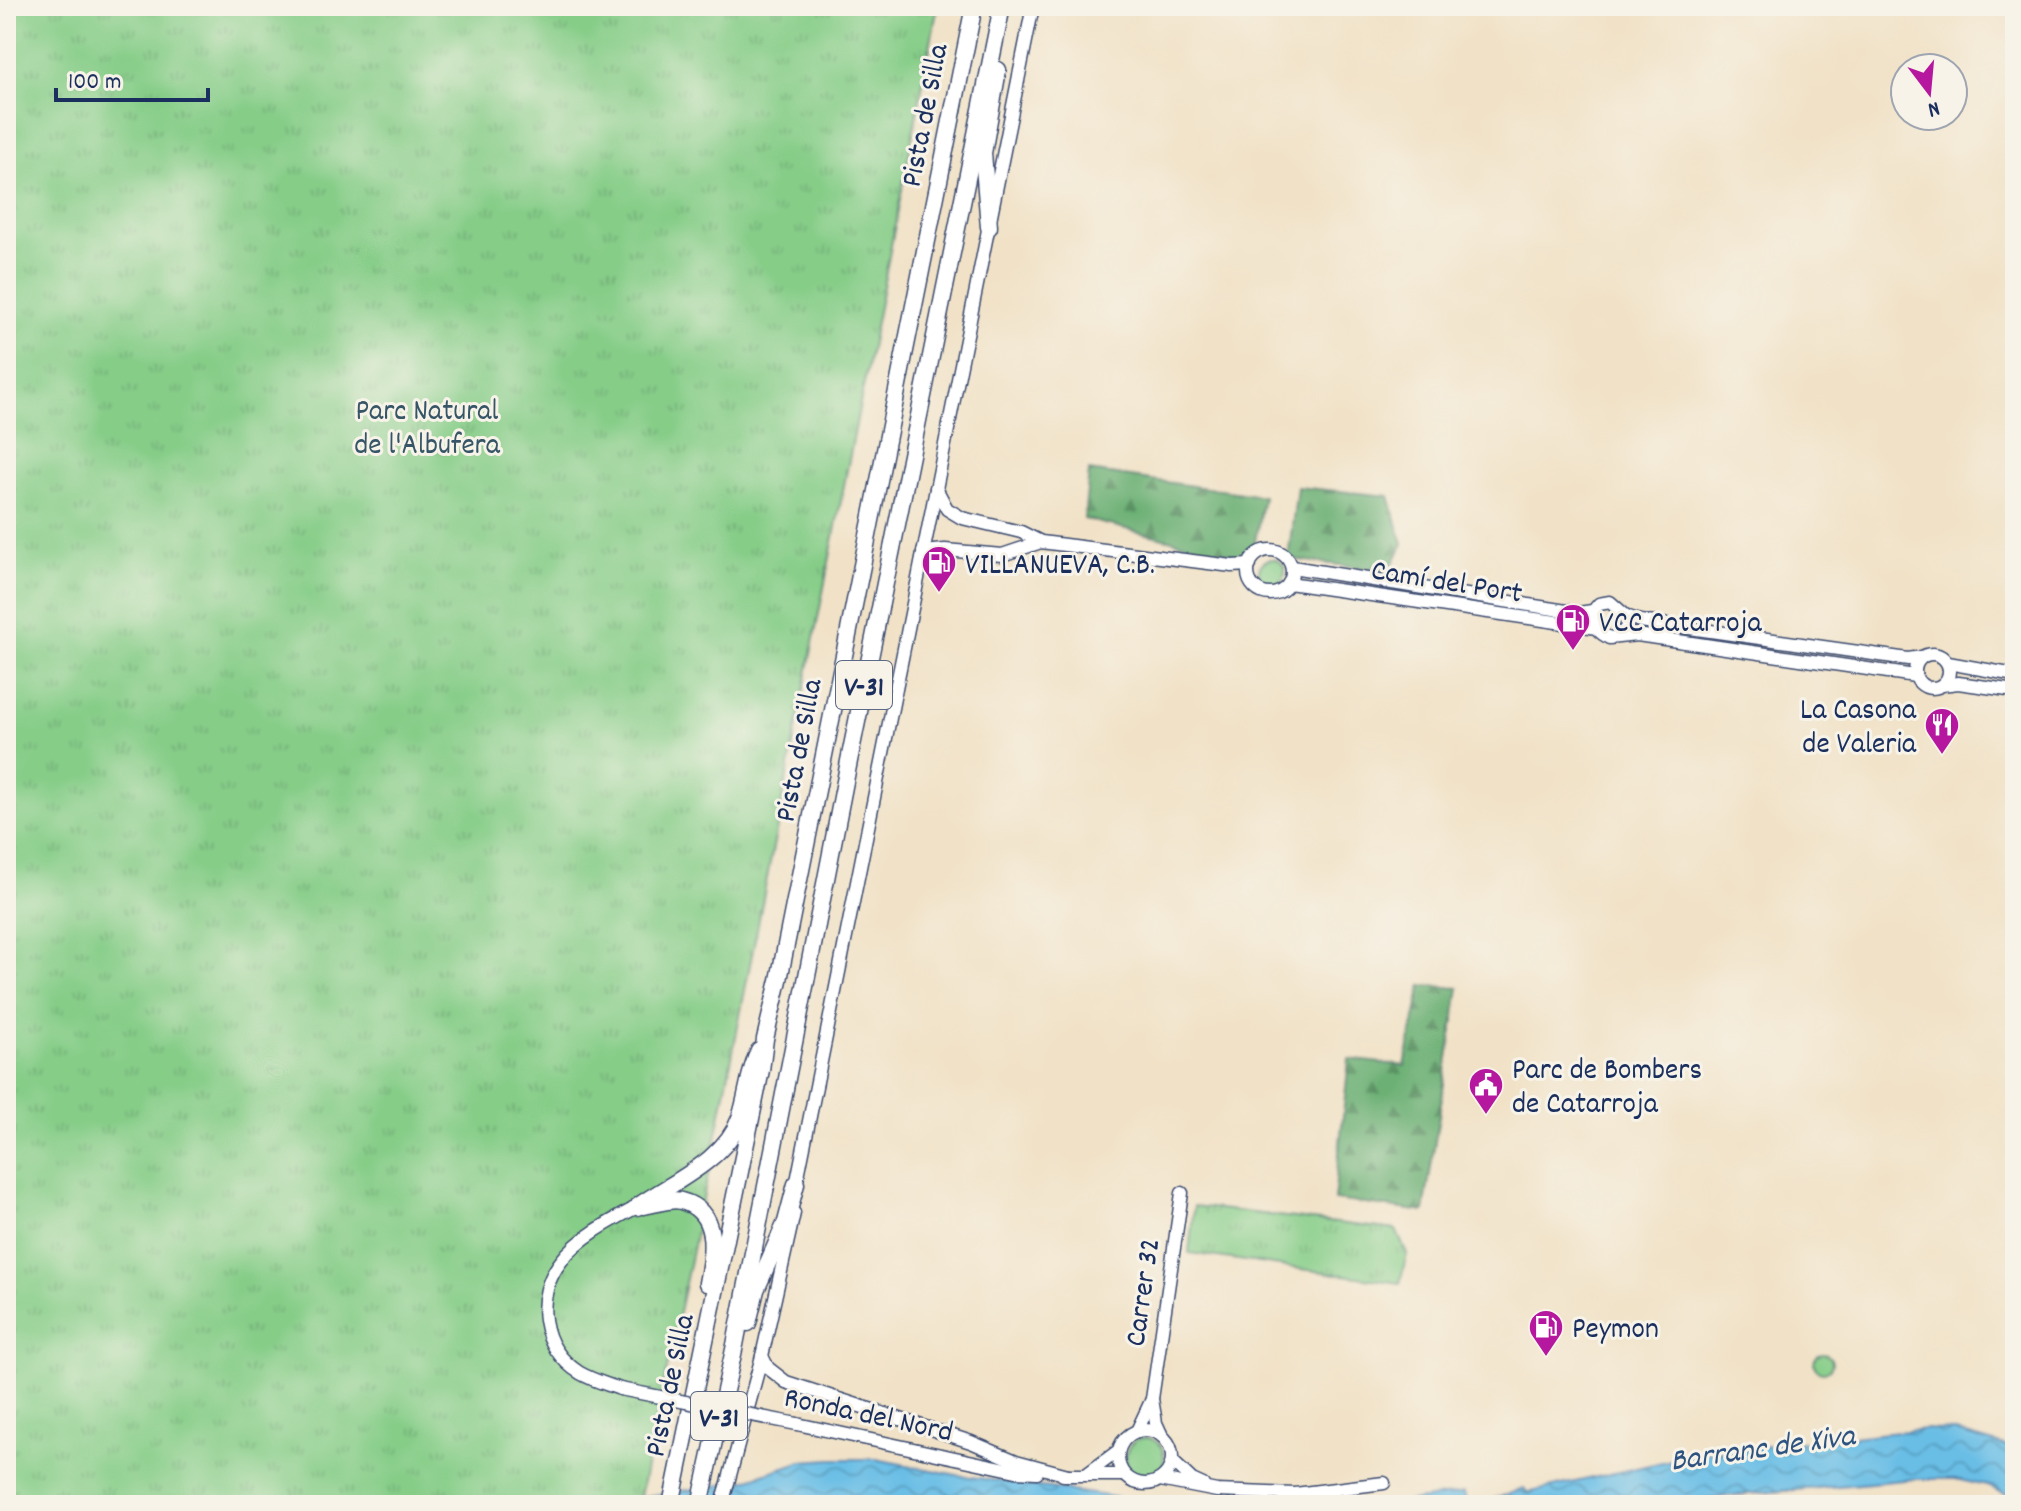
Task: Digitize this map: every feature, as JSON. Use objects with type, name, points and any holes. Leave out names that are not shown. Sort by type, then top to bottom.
[{"type":"highway","name":"Pista de Silla","points":[[673,1498],[974,6]]},
{"type":"highway","name":"Pista de Silla","points":[[700,1505],[735,1345],[849,761],[1002,6]]},
{"type":"highway","points":[[989,227],[983,153],[1000,59],[998,26]]},
{"type":"highway","points":[[637,1207],[724,1146],[741,1117],[750,1070],[765,1039]]},
{"type":"highway","points":[[735,1345],[750,1319],[756,1290],[786,1222],[796,1184]]},
{"type":"highway","points":[[637,1207],[680,1200],[700,1211],[712,1231],[713,1255],[703,1308],[701,1358]]},
{"type":"street","points":[[722,1505],[762,1356],[793,1222],[796,1184],[1033,6]]},
{"type":"street","points":[[936,488],[947,509],[962,518],[1021,532],[1041,542],[1249,570]]},
{"type":"street","points":[[923,552],[945,550],[1002,555],[1041,542]]},
{"type":"street","points":[[1275,551],[1285,556],[1292,567],[1289,583],[1280,592],[1266,593],[1255,587],[1249,570],[1262,552],[1275,551]]},
{"type":"street","name":"Camí del Port","points":[[1292,567],[1579,613],[1592,611]]},
{"type":"street","name":"Camí del Port","points":[[1289,583],[1597,628]]},
{"type":"street","points":[[2015,675],[1948,663],[1934,654],[1908,659],[1640,621],[1626,616],[1610,602],[1599,604],[1592,611],[1591,619],[1609,638],[1637,635],[1915,676],[1927,688],[1958,683],[2015,691]]},
{"type":"street","points":[[1620,636],[1627,627],[1626,616]]},
{"type":"street","points":[[1915,676],[1915,666],[1922,657]]},
{"type":"street","points":[[1942,685],[1949,673],[1948,663]]},
{"type":"street","name":"Carrer 32","points":[[1162,1436],[1152,1399],[1182,1193]]},
{"type":"street","name":"Ronda del Nord","points":[[637,1207],[600,1229],[563,1258],[548,1283],[543,1313],[546,1329],[562,1358],[587,1377],[620,1389],[1016,1471],[1124,1475]]},
{"type":"street","points":[[762,1356],[768,1368],[786,1382],[971,1442],[1016,1461],[1068,1475]]},
{"type":"street","name":"Carrer 32","points":[[1137,1431],[1152,1399]]},
{"type":"street","points":[[1146,1430],[1162,1436],[1171,1447],[1172,1461],[1166,1475],[1153,1484],[1137,1483],[1124,1475],[1118,1459],[1122,1443],[1137,1431],[1146,1430]]},
{"type":"street","points":[[1087,1474],[1118,1451]]},
{"type":"street","points":[[1172,1461],[1192,1480],[1217,1491]]},
{"type":"street","points":[[1160,1480],[1217,1491],[1295,1494],[1384,1483]]},
{"type":"green space","name":"Parc Natural de l'Albufera","points":[[6,6],[938,6],[718,1128],[638,1505],[6,1505]]},
{"type":"green space","points":[[1089,471],[1263,496],[1252,559],[1084,519]]},
{"type":"green space","points":[[1297,487],[1389,496],[1403,544],[1389,571],[1288,559]]},
{"type":"green space","points":[[1272,559],[1282,562],[1285,572],[1282,582],[1272,585],[1262,582],[1259,572],[1262,562]]},
{"type":"green space","points":[[1422,985],[1459,988],[1424,1212],[1334,1200],[1349,1059],[1405,1066]]},
{"type":"green space","points":[[1194,1206],[1396,1230],[1407,1254],[1400,1283],[1189,1253]]},
{"type":"green space","points":[[1823,1354],[1832,1363],[1823,1372],[1814,1363]]},
{"type":"green space","points":[[1145,1438],[1158,1444],[1164,1457],[1158,1470],[1145,1476],[1132,1470],[1126,1457],[1132,1444]]},
{"type":"water","points":[[1926,1429],[1952,1431],[2015,1449],[2015,1498],[1987,1486],[1955,1479],[1915,1479],[1727,1496],[1681,1505],[1475,1505],[1524,1489],[1527,1493],[1702,1453]]},
{"type":"water","points":[[876,1459],[957,1475],[1170,1505],[588,1505],[740,1482],[802,1461]]},
{"type":"water","points":[[1464,1493],[1467,1505],[1384,1505]]},
{"type":"place","name":"VILLANUEVA, C.B.","points":[[939,594]]},
{"type":"place","name":"VCC Catarroja","points":[[1573,652]]},
{"type":"place","name":"La Casona de Valeria","points":[[1942,756]]},
{"type":"place","name":"Parc de Bombers de Catarroja","points":[[1486,1116]]},
{"type":"place","name":"Peymon","points":[[1546,1358]]},
{"type":"water label","name":"Barranc de Xiva","points":[[1762,1446]]}]
